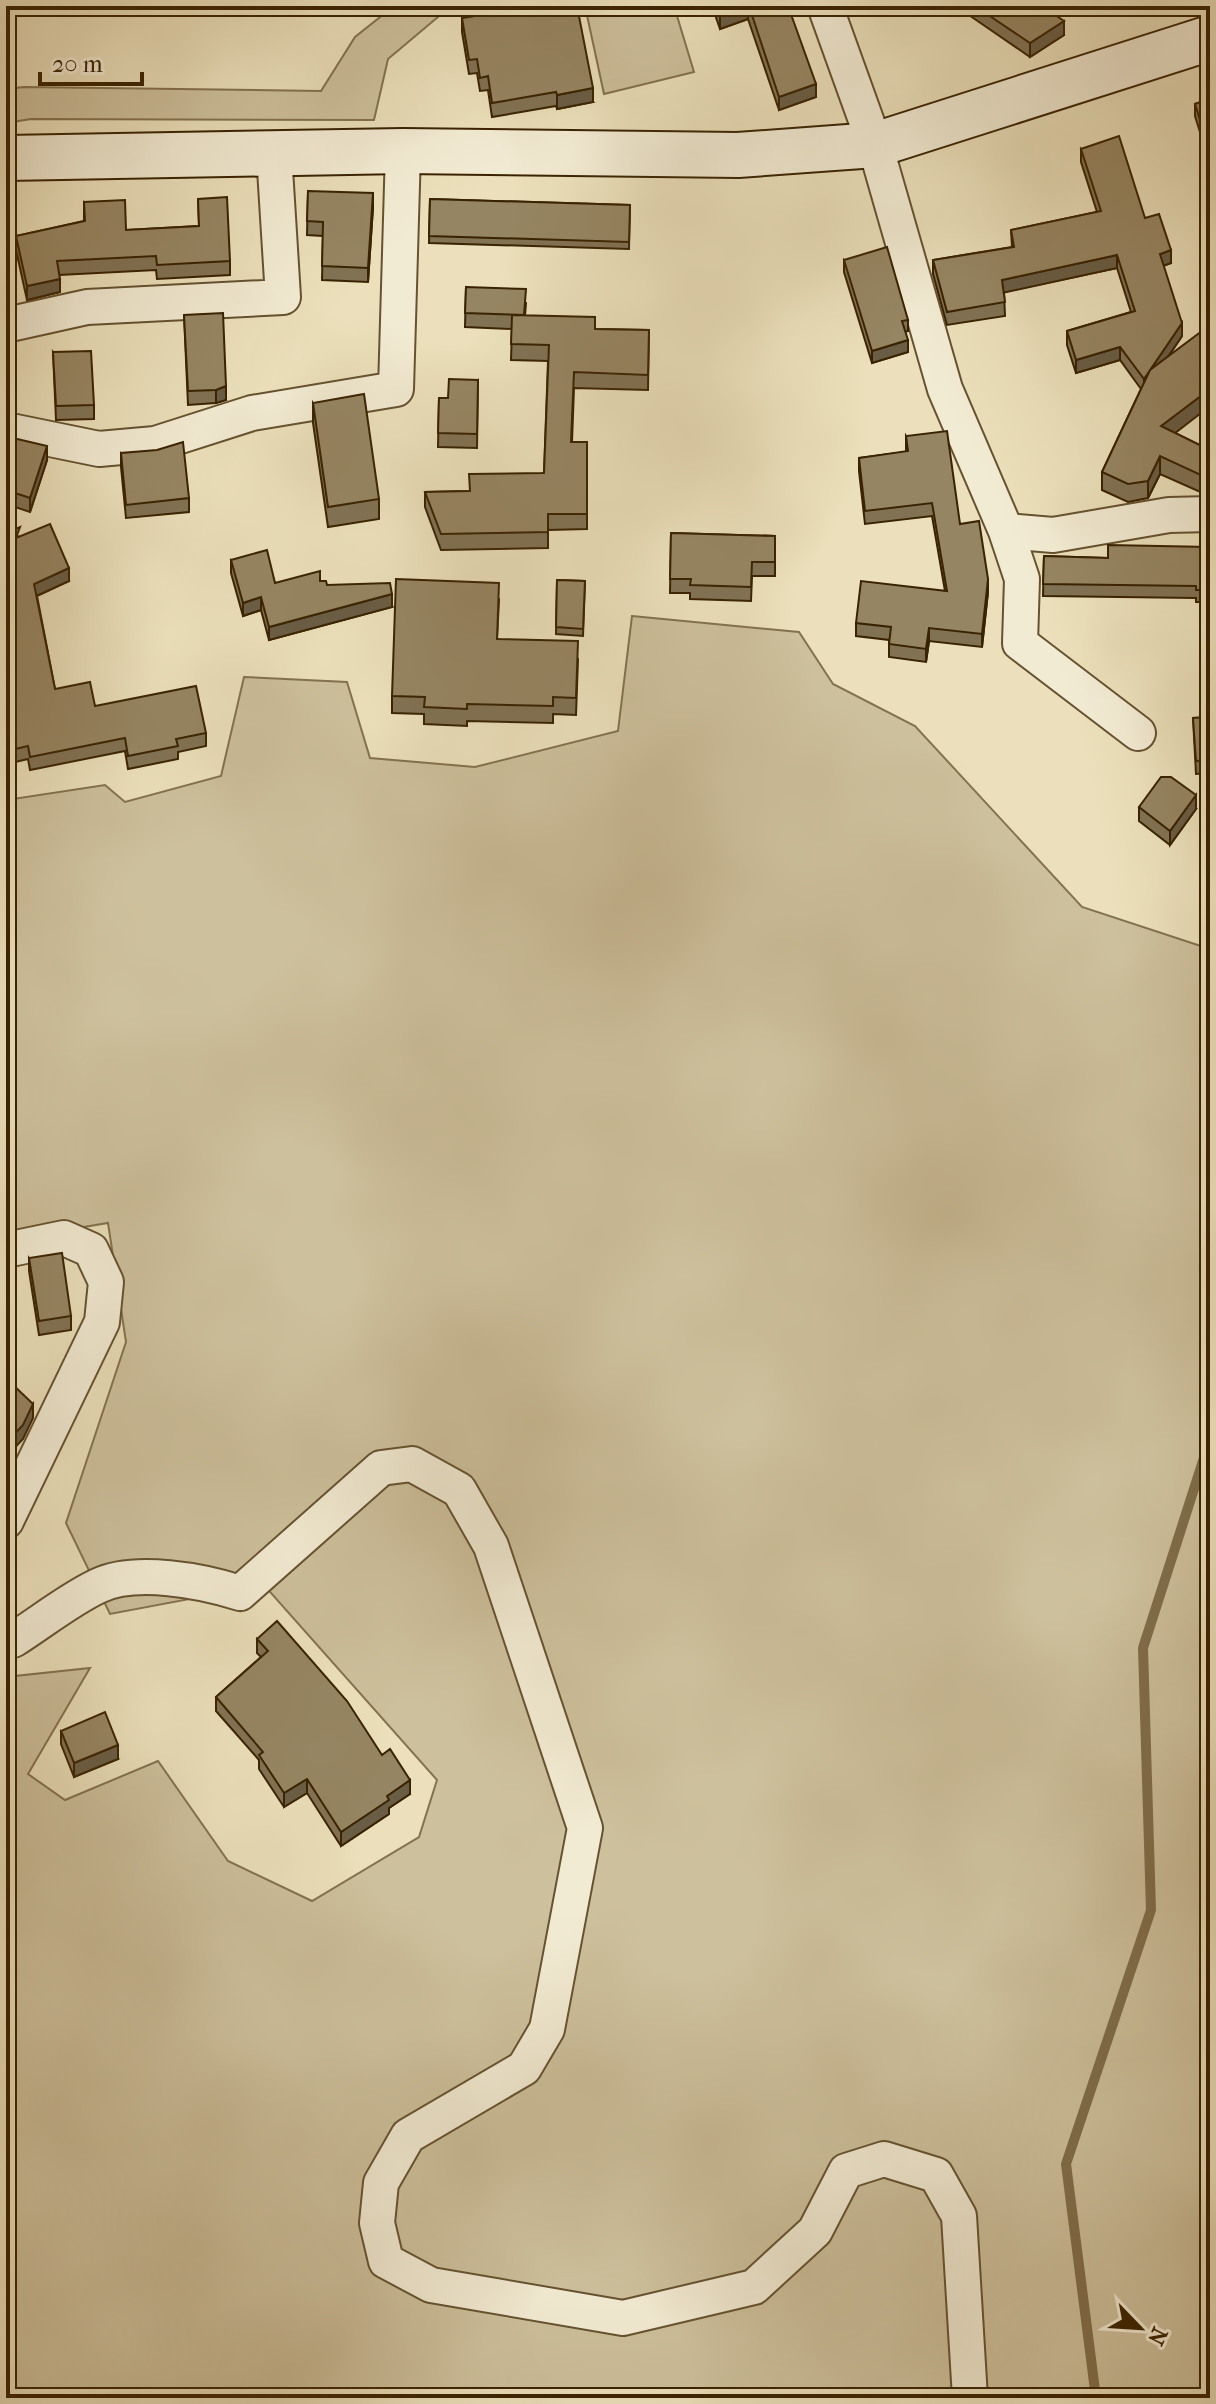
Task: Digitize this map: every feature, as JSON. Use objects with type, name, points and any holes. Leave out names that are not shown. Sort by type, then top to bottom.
[{"type":"street","points":[[825,6],[875,145],[945,389],[1006,531],[1022,579],[1020,643],[1138,733]]},
{"type":"street","points":[[6,158],[403,151],[738,155],[875,145],[1210,38]]},
{"type":"street","points":[[6,430],[99,449],[155,444],[252,413],[396,389],[403,151]]},
{"type":"street","points":[[6,325],[87,307],[283,297],[274,153]]},
{"type":"street","points":[[1006,531],[1053,535],[1169,515],[1210,514]]},
{"type":"street","points":[[6,1250],[64,1238],[91,1250],[106,1282],[102,1322],[6,1521]]},
{"type":"street","points":[[6,1640],[13,1640],[100,1585],[134,1577],[207,1582],[240,1593],[381,1468],[412,1464],[459,1490],[491,1546],[585,1828],[547,2029],[524,2068],[408,2136],[381,2183],[377,2223],[386,2261],[431,2285],[623,2318],[754,2287],[815,2231],[846,2171],[884,2159],[936,2175],[959,2216],[970,2398]]},
{"type":"shaded area","points":[[394,6],[451,6],[388,59],[374,120],[31,119],[6,123],[6,89],[24,87],[321,91],[355,37]]},
{"type":"shaded area","points":[[585,6],[674,6],[694,72],[604,94]]},
{"type":"shaded area","points":[[632,616],[799,632],[833,684],[915,726],[1082,907],[1210,949],[1210,2398],[6,2398],[6,1677],[90,1668],[28,1774],[65,1800],[158,1761],[228,1861],[312,1901],[419,1837],[437,1780],[264,1585],[110,1614],[66,1523],[126,1342],[108,1223],[6,1240],[6,800],[105,785],[125,802],[221,776],[244,677],[347,682],[370,758],[475,767],[618,731]]},
{"type":"building","points":[[539,6],[577,6],[593,88],[492,103],[488,76],[480,78],[477,59],[469,60],[462,18]]},
{"type":"building","points":[[717,6],[747,6],[720,16]]},
{"type":"building","points":[[749,6],[788,6],[816,84],[779,97]]},
{"type":"building","points":[[975,6],[1042,6],[1064,21],[1030,43]]},
{"type":"building","points":[[1210,99],[1210,151],[1195,104]]},
{"type":"building","points":[[1119,136],[1145,218],[1159,214],[1171,250],[1160,254],[1182,323],[1144,379],[1120,347],[1076,360],[1067,331],[1135,311],[1117,255],[1002,280],[1005,302],[947,312],[933,260],[1014,247],[1011,230],[1101,211],[1081,149]]},
{"type":"building","points":[[1210,161],[1210,190],[1201,163]]},
{"type":"building","points":[[308,191],[373,193],[368,268],[322,266],[323,222],[307,221]]},
{"type":"building","points":[[227,197],[230,261],[157,265],[156,256],[57,261],[60,279],[27,286],[16,236],[85,221],[84,202],[125,200],[126,230],[199,226],[198,199]]},
{"type":"building","points":[[430,199],[630,205],[629,242],[429,236]]},
{"type":"building","points":[[887,247],[908,320],[902,321],[908,340],[872,351],[844,260]]},
{"type":"building","points":[[466,287],[526,289],[524,315],[465,313]]},
{"type":"building","points":[[223,313],[226,386],[216,390],[188,391],[184,315]]},
{"type":"building","points":[[512,315],[595,317],[595,329],[649,330],[648,375],[574,372],[571,442],[587,442],[587,514],[548,514],[548,532],[441,534],[425,492],[470,491],[469,474],[544,473],[549,345],[511,344]]},
{"type":"building","points":[[1210,325],[1210,389],[1161,426],[1210,450],[1210,467],[1205,477],[1160,456],[1148,481],[1128,484],[1102,472],[1150,370]]},
{"type":"building","points":[[91,351],[94,405],[56,406],[53,352]]},
{"type":"building","points":[[449,379],[478,380],[477,434],[438,433],[439,398],[448,398]]},
{"type":"building","points":[[364,394],[379,499],[328,507],[313,403]]},
{"type":"building","points":[[947,431],[960,524],[979,521],[988,579],[982,634],[929,628],[926,649],[889,644],[891,627],[856,623],[861,581],[947,591],[932,503],[865,511],[859,458],[908,451],[906,436]]},
{"type":"building","points":[[13,438],[47,446],[30,498],[6,490],[6,458]]},
{"type":"building","points":[[183,442],[189,498],[126,505],[121,453],[157,450]]},
{"type":"building","points":[[50,524],[69,568],[34,584],[55,689],[90,682],[95,706],[196,686],[206,733],[176,739],[178,746],[128,756],[125,738],[30,757],[28,746],[11,750],[6,725],[6,533],[20,527],[16,538]]},
{"type":"building","points":[[671,533],[775,536],[775,562],[752,562],[751,587],[690,585],[691,579],[670,579]]},
{"type":"building","points":[[1108,545],[1210,547],[1210,590],[1196,590],[1196,586],[1043,584],[1044,556],[1108,558]]},
{"type":"building","points":[[267,550],[275,583],[320,571],[320,581],[326,581],[327,585],[390,583],[392,594],[269,627],[261,597],[243,603],[231,560]]},
{"type":"building","points":[[396,579],[499,583],[497,639],[578,641],[576,698],[553,697],[553,706],[467,704],[467,709],[424,707],[425,697],[392,696]]},
{"type":"building","points":[[557,580],[585,581],[583,629],[556,627]]},
{"type":"building","points":[[1210,717],[1210,760],[1196,761],[1193,718]]},
{"type":"building","points":[[1161,777],[1171,777],[1196,795],[1170,831],[1139,807]]},
{"type":"building","points":[[62,1253],[71,1316],[39,1321],[29,1258]]},
{"type":"building","points":[[10,1382],[33,1404],[23,1425],[6,1443],[6,1387]]},
{"type":"building","points":[[277,1621],[347,1701],[382,1755],[390,1749],[410,1780],[387,1796],[389,1800],[341,1832],[307,1779],[284,1793],[259,1755],[263,1752],[216,1697],[268,1651],[257,1639]]},
{"type":"building","points":[[105,1712],[118,1745],[74,1763],[61,1731]]},
{"type":"waterway","points":[[1096,2398],[1066,2164],[1151,1910],[1143,1648],[1210,1439]]}]
